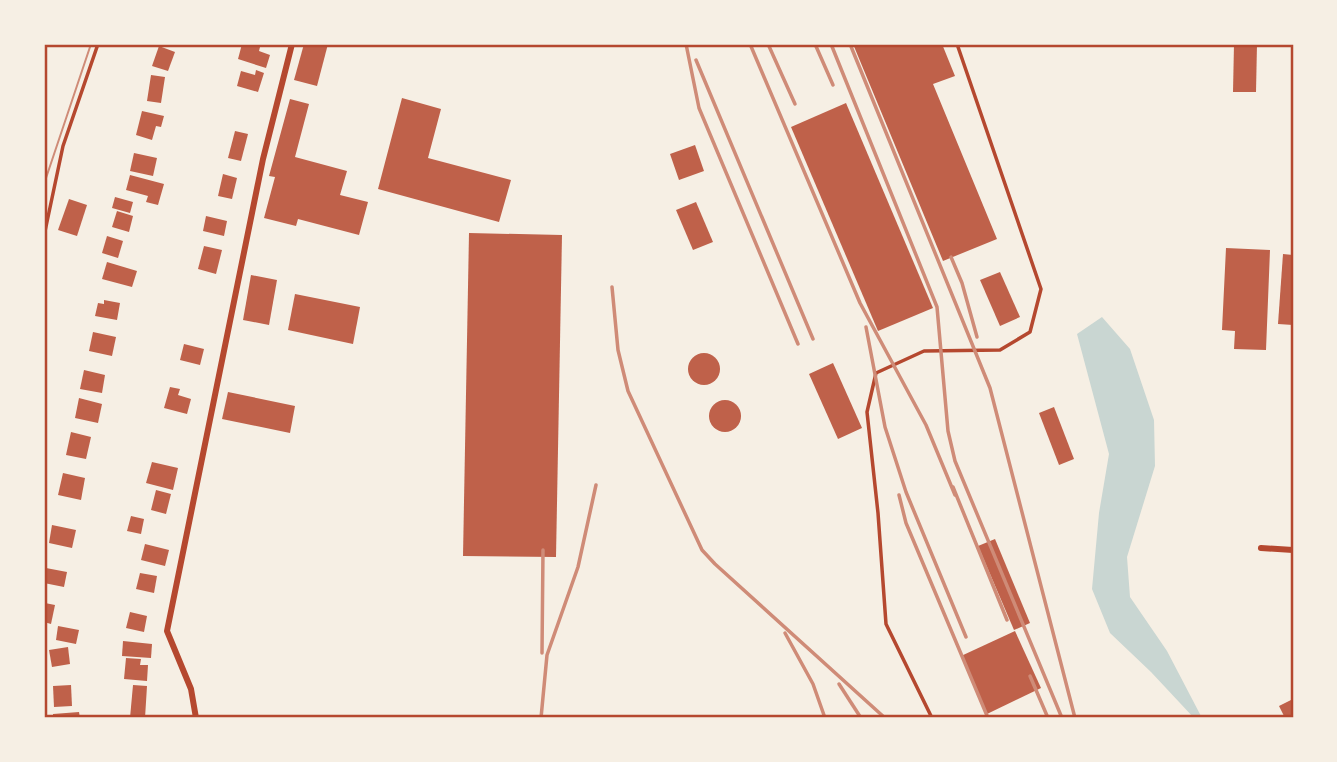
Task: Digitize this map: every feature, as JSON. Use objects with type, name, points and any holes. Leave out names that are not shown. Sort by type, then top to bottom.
[{"type":"street","points":[[196,718],[191,689],[167,631],[263,159],[292,44]]},
{"type":"street","points":[[1261,548],[1293,550]]},
{"type":"lane","points":[[44,236],[63,146],[98,44]]},
{"type":"lane","points":[[932,718],[886,624],[867,412],[876,373],[923,351],[1000,350],[1030,332],[1041,289],[957,44]]},
{"type":"shaded area","points":[[1102,317],[1130,349],[1154,420],[1155,466],[1127,557],[1130,597],[1167,651],[1202,718],[1194,718],[1110,633],[1092,589],[1099,513],[1109,454],[1077,334]]},
{"type":"building","points":[[242,44],[260,47],[259,51],[270,55],[266,68],[238,59]]},
{"type":"building","points":[[304,44],[328,44],[317,86],[294,80]]},
{"type":"building","points":[[853,44],[942,44],[955,76],[933,84],[997,239],[943,261]]},
{"type":"building","points":[[1234,44],[1257,44],[1256,92],[1233,92]]},
{"type":"building","points":[[159,46],[175,52],[168,71],[152,66]]},
{"type":"building","points":[[256,70],[264,73],[258,92],[237,86],[241,71],[255,75]]},
{"type":"building","points":[[151,75],[165,77],[161,103],[147,101]]},
{"type":"building","points":[[402,98],[441,109],[428,158],[511,180],[499,222],[378,189]]},
{"type":"building","points":[[290,99],[309,104],[295,157],[347,171],[340,195],[368,202],[359,235],[298,219],[296,226],[264,218],[275,177],[269,176]]},
{"type":"building","points":[[846,103],[933,308],[878,331],[791,127]]},
{"type":"building","points":[[142,111],[164,116],[161,127],[156,126],[152,140],[136,135]]},
{"type":"building","points":[[235,131],[248,134],[241,161],[228,158]]},
{"type":"building","points":[[695,145],[704,171],[679,180],[670,154]]},
{"type":"building","points":[[134,153],[157,158],[153,176],[130,171]]},
{"type":"building","points":[[223,174],[237,178],[232,199],[218,196]]},
{"type":"building","points":[[130,175],[164,184],[158,205],[146,202],[148,196],[126,190]]},
{"type":"building","points":[[115,197],[133,202],[130,213],[112,208]]},
{"type":"building","points":[[69,199],[87,205],[77,236],[58,230]]},
{"type":"building","points":[[696,202],[713,242],[693,250],[676,210]]},
{"type":"building","points":[[117,211],[133,216],[129,232],[112,227]]},
{"type":"building","points":[[206,216],[227,221],[224,236],[203,231]]},
{"type":"building","points":[[469,233],[562,235],[556,557],[463,556]]},
{"type":"building","points":[[107,236],[123,241],[118,258],[102,253]]},
{"type":"building","points":[[204,246],[222,250],[216,274],[198,269]]},
{"type":"building","points":[[1226,248],[1270,250],[1266,350],[1234,349],[1235,331],[1222,330]]},
{"type":"building","points":[[1283,254],[1293,255],[1293,325],[1278,324]]},
{"type":"building","points":[[107,262],[137,271],[132,287],[102,279]]},
{"type":"building","points":[[1000,272],[1020,317],[1000,326],[980,280]]},
{"type":"building","points":[[251,275],[277,280],[269,325],[243,320]]},
{"type":"building","points":[[295,294],[360,307],[353,344],[288,330]]},
{"type":"building","points":[[104,300],[120,303],[117,320],[95,316],[98,303],[104,304]]},
{"type":"building","points":[[93,332],[116,337],[112,356],[89,351]]},
{"type":"building","points":[[184,344],[204,349],[200,365],[180,360]]},
{"type":"building","points":[[704,353],[716,357],[720,369],[716,381],[704,385],[692,381],[688,369],[692,357]]},
{"type":"building","points":[[833,363],[862,428],[838,439],[809,374]]},
{"type":"building","points":[[84,370],[105,375],[102,393],[80,389]]},
{"type":"building","points":[[170,387],[180,389],[178,395],[191,399],[187,414],[164,408]]},
{"type":"building","points":[[228,392],[295,406],[290,433],[222,419]]},
{"type":"building","points":[[79,398],[102,404],[98,423],[75,418]]},
{"type":"building","points":[[725,400],[737,404],[741,416],[737,428],[725,432],[713,428],[709,416],[713,404]]},
{"type":"building","points":[[1054,407],[1074,459],[1059,465],[1039,413]]},
{"type":"building","points":[[71,432],[91,437],[86,459],[66,455]]},
{"type":"building","points":[[152,462],[178,468],[173,490],[146,483]]},
{"type":"building","points":[[63,473],[85,478],[81,500],[58,495]]},
{"type":"building","points":[[156,490],[171,494],[166,514],[151,510]]},
{"type":"building","points":[[131,516],[144,519],[141,534],[127,531]]},
{"type":"building","points":[[52,525],[76,530],[72,548],[49,543]]},
{"type":"building","points":[[995,539],[1030,623],[1014,630],[978,546]]},
{"type":"building","points":[[145,544],[169,550],[165,566],[141,560]]},
{"type":"building","points":[[46,568],[67,572],[64,587],[44,583]]},
{"type":"building","points":[[140,573],[157,576],[154,593],[136,589]]},
{"type":"building","points":[[45,603],[55,605],[51,624],[44,622]]},
{"type":"building","points":[[130,612],[147,616],[144,632],[126,628]]},
{"type":"building","points":[[58,626],[79,630],[76,644],[56,640]]},
{"type":"building","points":[[1015,631],[1041,688],[987,714],[961,656]]},
{"type":"building","points":[[123,641],[152,644],[151,658],[122,656]]},
{"type":"building","points":[[68,647],[70,664],[52,667],[49,650]]},
{"type":"building","points":[[126,658],[141,659],[140,665],[148,665],[147,681],[124,679]]},
{"type":"building","points":[[71,685],[72,706],[54,707],[53,686]]},
{"type":"building","points":[[133,685],[147,686],[145,718],[130,718]]},
{"type":"building","points":[[1293,699],[1293,718],[1285,718],[1279,706]]},
{"type":"building","points":[[79,712],[80,718],[53,718],[53,714]]},
{"type":"tram line","points":[[44,184],[91,44]]},
{"type":"railway","points":[[686,44],[699,108],[798,344]]},
{"type":"railway","points":[[750,44],[860,303],[926,425],[955,495]]},
{"type":"railway","points":[[768,44],[795,104]]},
{"type":"railway","points":[[815,44],[833,85]]},
{"type":"railway","points":[[831,44],[937,307],[948,431],[955,461],[1062,718]]},
{"type":"railway","points":[[850,44],[990,388],[1075,718]]},
{"type":"railway","points":[[696,60],[813,339]]},
{"type":"railway","points":[[951,257],[962,283],[977,337]]},
{"type":"railway","points":[[612,287],[618,350],[628,391],[702,550],[885,718]]},
{"type":"railway","points":[[866,327],[885,427],[906,492],[966,637]]},
{"type":"railway","points":[[541,718],[547,655],[578,567],[596,485]]},
{"type":"railway","points":[[953,487],[1007,620]]},
{"type":"railway","points":[[899,495],[906,523],[988,718]]},
{"type":"railway","points":[[542,653],[543,550]]},
{"type":"railway","points":[[785,633],[813,684],[825,718]]},
{"type":"railway","points":[[1030,676],[1048,718]]},
{"type":"railway","points":[[839,684],[861,718]]}]
